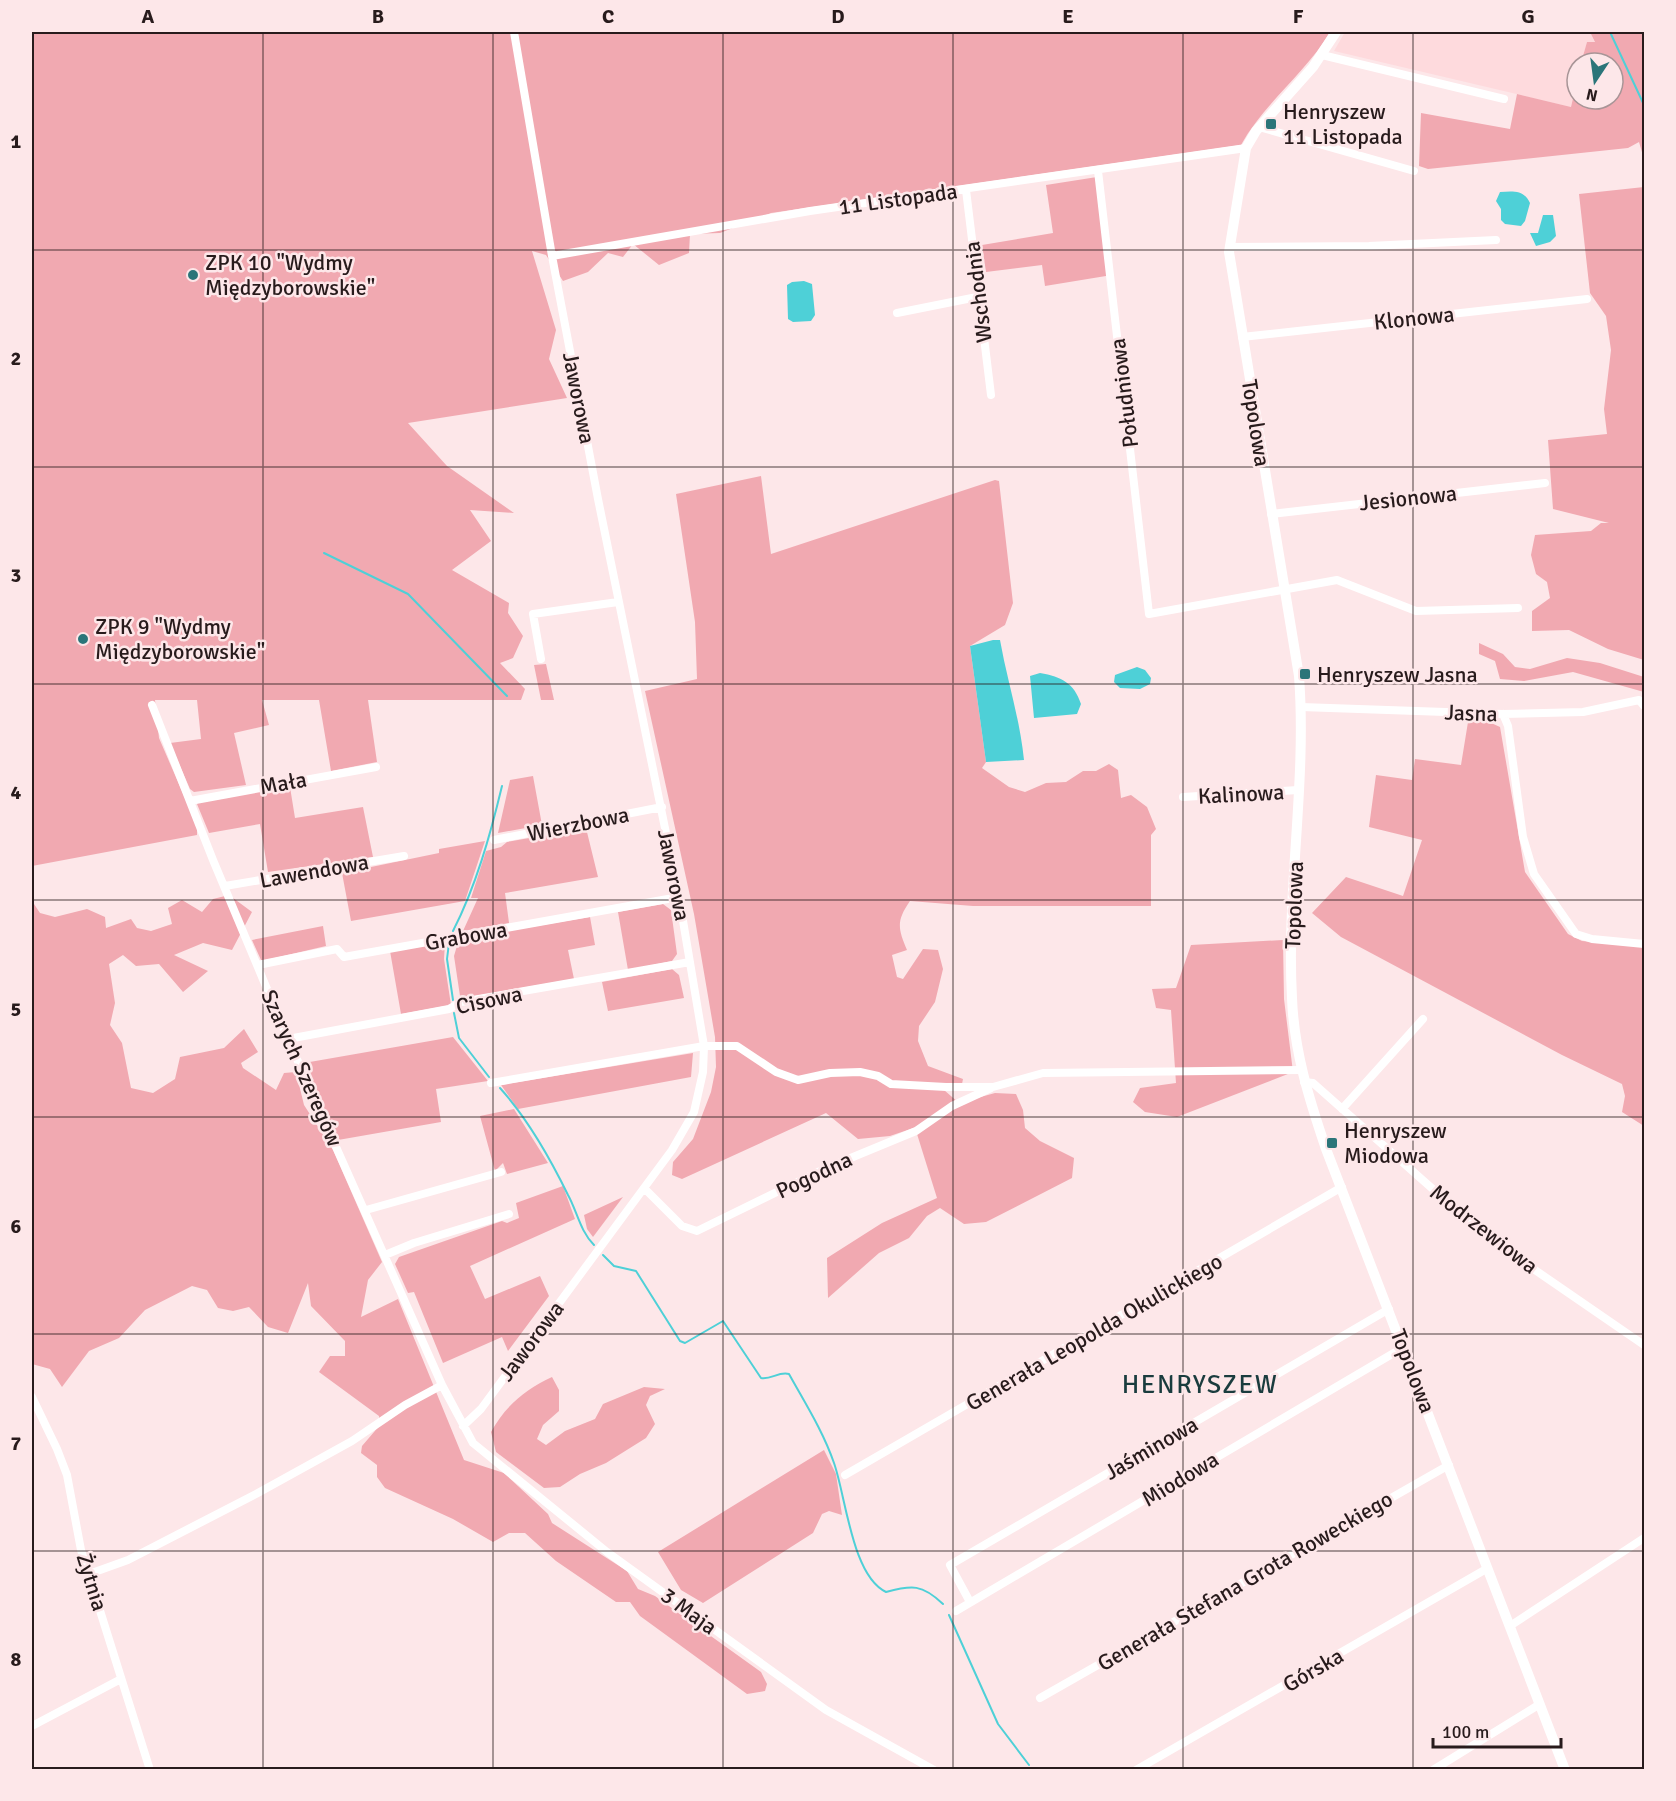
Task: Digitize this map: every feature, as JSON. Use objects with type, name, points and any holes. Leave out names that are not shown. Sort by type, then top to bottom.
[{"type":"street","name":"Jaworowa","points":[[463,1426],[481,1409],[672,1150],[694,1112],[703,1072],[704,1046],[680,897],[618,602],[552,256],[514,32]]},
{"type":"street","name":"Topolowa","points":[[1336,32],[1322,56],[1259,127],[1246,148],[1229,247],[1271,514],[1298,666],[1301,707],[1292,999],[1301,1070],[1342,1187],[1565,1770]]},
{"type":"street","points":[[1322,56],[1504,99]]},
{"type":"street","points":[[1259,127],[1414,171]]},
{"type":"street","name":"11 Listopada","points":[[552,256],[810,211],[1246,148]]},
{"type":"street","name":"Południowa","points":[[1098,171],[1149,614],[1284,589]]},
{"type":"street","name":"Wschodnia","points":[[966,190],[977,297],[991,395]]},
{"type":"street","points":[[1229,247],[1369,246],[1496,240]]},
{"type":"street","points":[[897,313],[977,297]]},
{"type":"street","name":"Klonowa","points":[[1242,337],[1587,299]]},
{"type":"street","name":"Jesionowa","points":[[1271,514],[1545,483]]},
{"type":"street","points":[[1284,589],[1337,580],[1416,611],[1518,609]]},
{"type":"street","points":[[541,659],[533,614],[618,602]]},
{"type":"street","name":"Jasna","points":[[1301,707],[1503,714],[1583,712],[1642,703]]},
{"type":"street","name":"Szarych Szeregów","points":[[152,705],[288,1039],[442,1385],[463,1426]]},
{"type":"street","points":[[1503,714],[1508,726],[1523,837],[1534,874],[1576,934],[1592,939],[1644,944]]},
{"type":"street","name":"Mała","points":[[190,801],[376,766]]},
{"type":"street","name":"Kalinowa","points":[[1183,797],[1298,790]]},
{"type":"street","name":"Wierzbowa","points":[[494,840],[662,807]]},
{"type":"street","name":"Lawendowa","points":[[225,886],[404,856]]},
{"type":"street","name":"Grabowa","points":[[258,965],[337,949],[344,957],[680,897]]},
{"type":"street","name":"Cisowa","points":[[288,1039],[449,1009],[461,1002],[690,962]]},
{"type":"street","points":[[1342,1109],[1423,1019]]},
{"type":"street","points":[[491,1083],[704,1046],[737,1046],[776,1072],[798,1080],[830,1073],[860,1072],[878,1076],[891,1084],[993,1087],[1043,1073],[1301,1070]]},
{"type":"street","name":"Modrzewiowa","points":[[1304,1082],[1313,1083],[1487,1237],[1644,1345]]},
{"type":"street","name":"Pogodna","points":[[644,1188],[682,1227],[697,1231],[824,1169],[916,1131],[952,1106],[993,1087]]},
{"type":"street","points":[[366,1210],[501,1172]]},
{"type":"street","name":"Generała Leopolda Okulickiego","points":[[845,1475],[1342,1187]]},
{"type":"street","points":[[385,1256],[414,1243],[509,1214]]},
{"type":"street","name":"Jaśminowa","points":[[970,1602],[950,1565],[1389,1309]]},
{"type":"street","name":"Miodowa","points":[[956,1611],[1404,1347]]},
{"type":"street","points":[[89,1574],[128,1560],[256,1494],[352,1441],[405,1405],[442,1385]]},
{"type":"street","name":"Żytnia","points":[[32,1396],[67,1475],[81,1550],[150,1770]]},
{"type":"street","name":"3 Maja","points":[[463,1426],[479,1450],[617,1559],[826,1710],[934,1770]]},
{"type":"street","name":"Generała Stefana Grota Roweckiego","points":[[1040,1698],[1449,1465]]},
{"type":"street","points":[[1510,1626],[1644,1539]]},
{"type":"street","name":"Górska","points":[[1136,1770],[1488,1568]]},
{"type":"street","points":[[32,1726],[121,1679]]},
{"type":"street","points":[[1433,1770],[1540,1704]]},
{"type":"shaded area","points":[[32,32],[1330,32],[1309,61],[1261,115],[1241,145],[771,213],[720,233],[690,234],[689,253],[659,265],[633,244],[623,257],[608,253],[588,272],[563,281],[546,255],[532,251],[556,330],[549,359],[567,398],[408,423],[447,466],[514,513],[470,510],[491,541],[452,570],[509,603],[508,613],[523,636],[513,658],[500,663],[525,689],[521,700],[368,700],[377,762],[331,771],[319,700],[262,700],[269,725],[234,733],[246,785],[194,792],[190,789],[170,743],[201,739],[197,700],[155,700],[159,738],[197,826],[197,835],[32,866]]},
{"type":"shaded area","points":[[1345,32],[1590,32],[1595,43],[1587,42],[1584,51],[1565,51],[1565,106],[1334,51]]},
{"type":"shaded area","points":[[1590,32],[1644,32],[1644,159],[1639,142],[1628,148],[1428,169],[1419,166],[1421,113],[1510,129],[1517,94],[1565,106],[1565,111],[1625,111],[1625,51],[1584,51],[1587,42],[1595,42]]},
{"type":"shaded area","points":[[1097,177],[1112,275],[1045,286],[1042,265],[986,272],[982,245],[1053,233],[1046,185]]},
{"type":"shaded area","points":[[1644,187],[1644,660],[1608,649],[1569,630],[1532,631],[1532,611],[1550,598],[1547,582],[1536,574],[1531,555],[1535,535],[1591,531],[1601,523],[1609,523],[1553,509],[1548,440],[1607,434],[1604,409],[1611,350],[1606,316],[1590,293],[1579,194]]},
{"type":"shaded area","points":[[761,476],[771,554],[995,480],[999,481],[1013,603],[1005,625],[970,646],[986,762],[982,768],[1009,787],[1025,792],[1046,783],[1066,782],[1083,771],[1096,771],[1109,764],[1118,770],[1121,798],[1131,795],[1147,807],[1156,829],[1151,835],[1151,906],[973,906],[910,901],[902,914],[900,925],[907,950],[892,955],[897,977],[903,979],[923,949],[938,950],[943,969],[935,1002],[919,1026],[918,1041],[928,1066],[963,1079],[962,1084],[944,1090],[959,1103],[995,1093],[1016,1094],[1023,1110],[1025,1128],[1040,1141],[1074,1158],[1072,1178],[986,1222],[964,1224],[940,1208],[927,1216],[909,1238],[879,1253],[828,1298],[827,1258],[882,1223],[937,1198],[917,1134],[928,1123],[890,1136],[858,1139],[826,1113],[682,1179],[672,1175],[673,1162],[693,1139],[711,1092],[716,1067],[715,1037],[694,914],[645,691],[697,679],[695,622],[676,494]]},
{"type":"shaded area","points":[[1479,643],[1503,654],[1515,667],[1530,669],[1567,658],[1600,663],[1644,677],[1644,692],[1573,672],[1524,681],[1500,679],[1495,661],[1479,654]]},
{"type":"shaded area","points":[[546,664],[554,700],[541,700],[534,665]]},
{"type":"shaded area","points":[[1468,722],[1489,722],[1500,727],[1525,872],[1568,934],[1582,941],[1644,946],[1644,1126],[1622,1112],[1625,1096],[1622,1084],[1562,1055],[1341,937],[1312,913],[1346,877],[1403,896],[1422,840],[1369,827],[1376,775],[1412,780],[1415,759],[1461,765]]},
{"type":"shaded area","points":[[533,776],[542,825],[498,833],[510,780]]},
{"type":"shaded area","points":[[290,787],[295,818],[363,807],[373,857],[268,872],[260,824],[209,833],[197,804],[199,801]]},
{"type":"shaded area","points":[[586,828],[598,877],[505,893],[509,923],[463,931],[478,898],[471,898],[486,851],[501,847],[507,842]]},
{"type":"shaded area","points":[[485,841],[465,901],[351,921],[342,873],[439,853],[439,849]]},
{"type":"shaded area","points":[[229,895],[252,912],[232,950],[203,943],[174,955],[208,971],[183,992],[159,964],[136,966],[123,955],[109,964],[115,1003],[110,1025],[122,1043],[131,1088],[153,1093],[175,1079],[180,1057],[224,1048],[244,1029],[258,1052],[241,1063],[243,1068],[276,1090],[284,1073],[296,1072],[304,1105],[333,1150],[382,1262],[368,1280],[361,1317],[398,1299],[464,1460],[504,1473],[548,1514],[552,1523],[627,1571],[638,1589],[655,1596],[761,1672],[767,1684],[765,1691],[747,1694],[640,1616],[630,1602],[616,1602],[556,1561],[525,1533],[509,1533],[493,1542],[453,1519],[385,1488],[377,1477],[377,1465],[361,1453],[362,1446],[380,1425],[379,1416],[319,1372],[330,1356],[345,1356],[345,1341],[311,1306],[308,1283],[288,1333],[268,1327],[249,1307],[233,1311],[218,1308],[207,1290],[192,1286],[145,1310],[119,1338],[89,1351],[62,1387],[50,1369],[32,1364],[32,904],[40,913],[55,917],[87,909],[105,917],[106,928],[131,919],[137,928],[151,931],[172,924],[168,908],[182,900],[202,912],[213,899]]},
{"type":"shaded area","points":[[663,904],[671,910],[677,954],[672,961],[628,970],[618,912]]},
{"type":"shaded area","points":[[590,917],[595,945],[568,950],[574,979],[463,998],[460,996],[454,956],[459,939]]},
{"type":"shaded area","points":[[323,926],[326,946],[266,960],[261,960],[252,940]]},
{"type":"shaded area","points":[[1283,940],[1284,999],[1293,1072],[1177,1117],[1145,1112],[1133,1102],[1140,1088],[1176,1083],[1171,1010],[1156,1008],[1152,989],[1176,988],[1191,945]]},
{"type":"shaded area","points":[[445,943],[444,959],[451,1005],[401,1014],[390,951]]},
{"type":"shaded area","points":[[672,969],[679,975],[684,998],[608,1011],[602,982]]},
{"type":"shaded area","points":[[453,1037],[488,1081],[436,1089],[441,1122],[338,1140],[304,1063]]},
{"type":"shaded area","points":[[693,1053],[691,1077],[518,1109],[501,1085]]},
{"type":"shaded area","points":[[514,1109],[548,1163],[507,1174],[503,1163],[495,1171],[480,1116]]},
{"type":"shaded area","points":[[563,1186],[575,1219],[470,1266],[485,1299],[540,1276],[549,1296],[508,1351],[502,1337],[443,1363],[414,1292],[408,1293],[395,1264],[399,1257],[502,1221],[507,1223],[519,1218],[516,1203]]},
{"type":"shaded area","points":[[623,1197],[593,1237],[587,1229],[584,1215]]},
{"type":"shaded area","points":[[552,1377],[559,1390],[559,1411],[543,1425],[537,1439],[546,1445],[565,1431],[595,1419],[603,1404],[644,1387],[665,1389],[650,1396],[646,1405],[655,1424],[646,1438],[606,1463],[580,1474],[560,1487],[544,1488],[496,1452],[491,1432],[517,1399]]},
{"type":"shaded area","points":[[824,1450],[836,1474],[842,1515],[829,1511],[822,1514],[813,1533],[703,1603],[681,1590],[658,1552]]},
{"type":"water","points":[[1500,192],[1518,192],[1528,199],[1530,203],[1525,221],[1521,226],[1505,224],[1501,220],[1501,209],[1496,201]]},
{"type":"water","points":[[1543,215],[1553,215],[1556,236],[1550,242],[1536,246],[1530,233],[1538,233]]},
{"type":"water","points":[[804,281],[812,284],[815,315],[811,321],[793,322],[788,319],[787,285]]},
{"type":"water","points":[[1000,640],[1020,730],[1024,760],[986,762],[970,646]]},
{"type":"water","points":[[1137,667],[1145,670],[1151,678],[1150,684],[1140,689],[1120,688],[1114,682],[1115,675]]},
{"type":"water","points":[[1040,673],[1061,679],[1071,686],[1081,704],[1077,714],[1034,718],[1030,676]]},
{"type":"waterway","points":[[1610,32],[1644,105]]},
{"type":"waterway","points":[[324,553],[408,594],[507,696]]},
{"type":"waterway","points":[[453,931],[482,860],[502,786]]},
{"type":"waterway","points":[[449,943],[447,959],[453,1000]]},
{"type":"waterway","points":[[454,1013],[459,1038],[489,1077]]},
{"type":"waterway","points":[[500,1088],[537,1139],[561,1181],[585,1234],[594,1245]]},
{"type":"waterway","points":[[603,1255],[614,1266],[636,1271],[680,1341],[685,1343],[723,1321],[761,1378],[789,1374],[830,1451],[852,1534],[865,1570],[874,1583],[886,1592],[916,1588],[936,1597],[943,1604]]},
{"type":"waterway","points":[[949,1615],[998,1724],[1029,1765]]},
{"type":"place","name":"Henryszew 11 Listopada","points":[[1271,124]]},
{"type":"place","name":"ZPK 10 \"Wydmy Międzyborowskie\"","points":[[193,275]]},
{"type":"place","name":"ZPK 9 \"Wydmy Międzyborowskie\"","points":[[83,639]]},
{"type":"place","name":"Henryszew Jasna","points":[[1305,674]]},
{"type":"place","name":"Henryszew Miodowa","points":[[1332,1143]]},
{"type":"district","name":"HENRYSZEW","points":[[1200,1385]]}]
